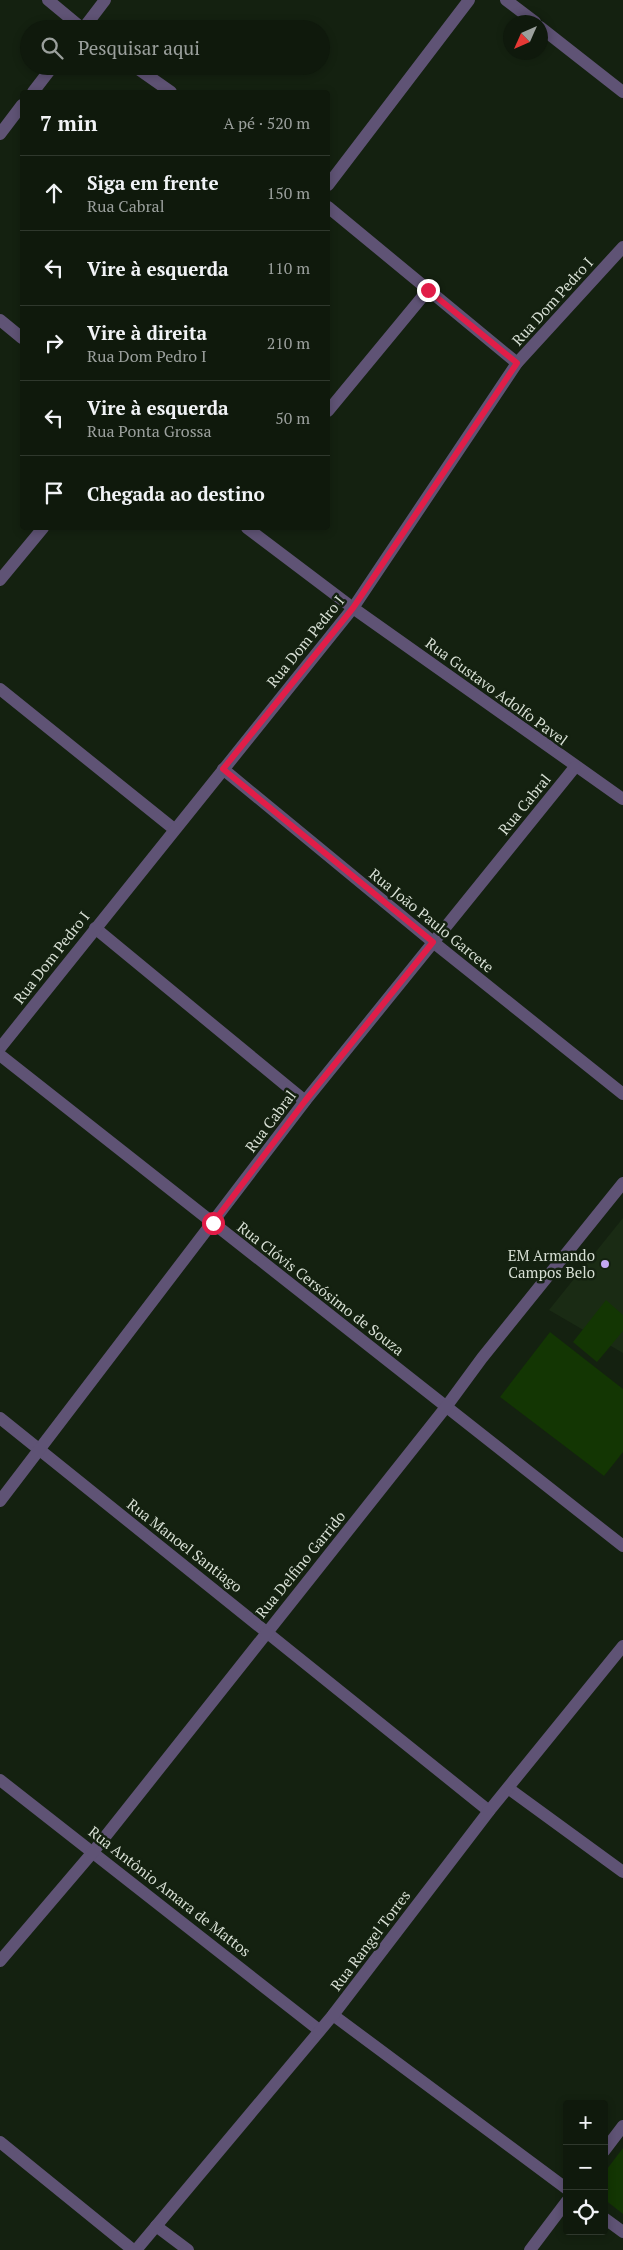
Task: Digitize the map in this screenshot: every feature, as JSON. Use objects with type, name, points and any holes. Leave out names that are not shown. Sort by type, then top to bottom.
[{"type":"street","points":[[48,0],[72,20]]},
{"type":"street","points":[[90,20],[105,0]]},
{"type":"street","points":[[330,182],[469,0]]},
{"type":"street","points":[[506,0],[526,15]]},
{"type":"street","points":[[548,33],[623,92]]},
{"type":"street","points":[[35,90],[46,75]]},
{"type":"street","points":[[147,75],[168,90]]},
{"type":"street","points":[[0,134],[20,108]]},
{"type":"street","points":[[330,209],[517,363]]},
{"type":"street","name":"Rua Dom Pedro I","points":[[0,1048],[353,608],[517,363],[623,247]]},
{"type":"street","points":[[330,409],[428,290]]},
{"type":"street","points":[[0,320],[20,336]]},
{"type":"street","points":[[0,580],[41,530]]},
{"type":"street","name":"Rua Gustavo Adolfo Pavel","points":[[250,530],[353,608],[575,767],[623,799]]},
{"type":"street","points":[[0,689],[174,829]]},
{"type":"street","name":"Rua Cabral","points":[[0,1501],[305,1101],[575,767]]},
{"type":"street","name":"Rua João Paulo Garcete","points":[[223,769],[433,942],[623,1094]]},
{"type":"street","points":[[95,928],[305,1101]]},
{"type":"street","name":"Rua Clóvis Cersósimo de Souza","points":[[0,1055],[623,1546]]},
{"type":"street","name":"Rua Delfino Garrido","points":[[0,1961],[93,1852],[446,1407],[482,1358],[623,1184]]},
{"type":"street","name":"Rua Manoel Santiago","points":[[0,1418],[268,1631],[489,1811]]},
{"type":"street","name":"Rua Rangel Torres","points":[[135,2250],[333,2015],[489,1811],[623,1646]]},
{"type":"street","name":"Rua Antônio Amara de Mattos","points":[[0,1780],[319,2030]]},
{"type":"street","points":[[508,1788],[623,1872]]},
{"type":"street","points":[[333,2015],[563,2186]]},
{"type":"street","points":[[608,2146],[623,2126]]},
{"type":"street","points":[[0,2142],[135,2250]]},
{"type":"street","points":[[530,2250],[563,2206]]},
{"type":"street","points":[[608,2221],[623,2232]]},
{"type":"street","points":[[156,2226],[188,2250]]},
{"type":"shaded area","name":"EM Armando Campos Belo","points":[[623,1218],[623,1353],[549,1310]]},
{"type":"green space","points":[[606,1300],[623,1315],[623,1331],[597,1362],[573,1342]]},
{"type":"green space","points":[[550,1332],[623,1389],[623,1452],[604,1476],[500,1397]]},
{"type":"green space","points":[[623,2148],[623,2214],[608,2202],[608,2168]]},
{"type":"place","name":"EM Armando Campos Belo","points":[[605,1264]]},
{"type":"route","points":[[213,1223],[305,1101],[433,942],[223,769],[353,608],[517,363],[428,290]]}]
